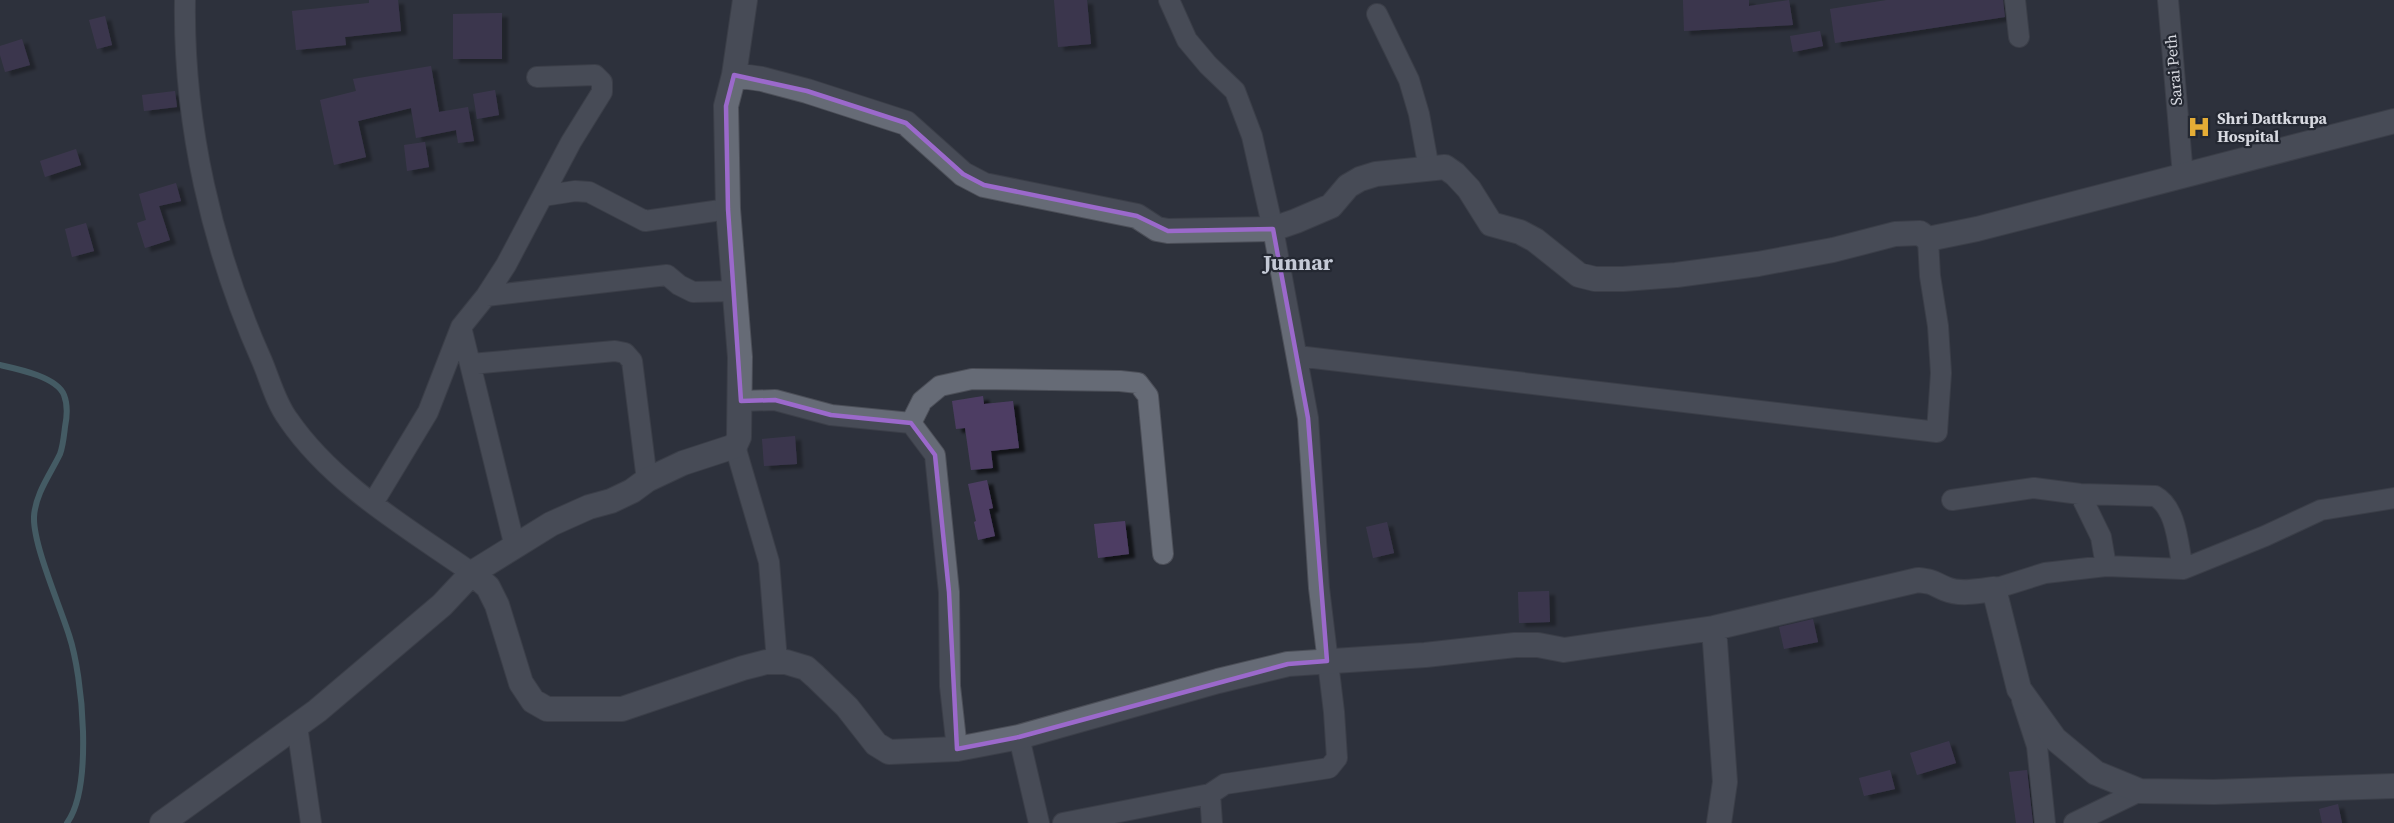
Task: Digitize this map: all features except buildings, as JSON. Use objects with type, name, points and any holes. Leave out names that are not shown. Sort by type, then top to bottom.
[{"type":"street","points":[[184,0],[184,37],[198,155],[217,240],[247,329],[287,418],[322,460],[373,503],[472,573],[488,587],[497,605],[521,683],[533,701],[547,709],[622,709],[743,668],[777,661],[806,668],[847,707],[876,744],[890,752],[957,749],[1019,737],[1218,681],[1288,664],[1425,655],[1515,645],[1538,645],[1564,650],[1714,628],[1918,580],[1934,581],[1946,590],[1959,592],[1995,589],[2045,573],[2106,566],[2183,569],[2265,536],[2321,510],[2394,498]]},
{"type":"street","points":[[745,0],[734,75],[726,106],[728,209],[741,401],[739,437],[735,446],[769,562],[777,661]]},
{"type":"street","points":[[1063,823],[1126,817],[1209,794],[1225,784],[1329,768],[1337,759],[1334,712],[1319,588],[1308,418],[1273,229],[1252,136],[1239,100],[1235,92],[1187,40],[1169,0]]},
{"type":"street","points":[[2015,0],[2019,37]]},
{"type":"street","name":"Sarai Peth","points":[[2168,0],[2183,176]]},
{"type":"street","points":[[1377,14],[1409,80],[1419,114],[1429,169]]},
{"type":"street","points":[[373,503],[428,412],[462,327],[506,265],[571,142],[602,92],[602,82],[595,75],[537,76]]},
{"type":"street","points":[[734,75],[762,79],[807,91],[906,123],[963,174],[984,185],[1137,216],[1157,228],[1168,231],[1273,229],[1330,206],[1347,186],[1360,179],[1376,174],[1445,167],[1469,189],[1491,224],[1520,232],[1535,240],[1579,275],[1595,279],[1676,275],[1758,264],[1833,250],[1895,234],[1920,233],[1928,239],[1977,229],[2394,121]]},
{"type":"street","points":[[543,196],[575,191],[589,192],[645,221],[728,209]]},
{"type":"street","points":[[1297,356],[1937,432],[1941,373],[1928,239]]},
{"type":"street","points":[[486,296],[667,275],[693,292],[735,291]]},
{"type":"street","points":[[462,327],[515,547]]},
{"type":"street","points":[[471,364],[615,351],[625,353],[632,361],[647,480]]},
{"type":"street","points":[[911,423],[922,401],[940,386],[972,379],[1120,381],[1138,384],[1148,396],[1163,554]]},
{"type":"street","points":[[741,401],[775,400],[831,415],[911,423],[935,455],[949,592],[950,686],[957,749]]},
{"type":"street","points":[[162,823],[297,726],[442,605],[472,573],[551,524],[589,507],[611,501],[683,463],[735,446]]},
{"type":"street","points":[[1952,500],[2034,488],[2080,494],[2155,496],[2164,501],[2170,511],[2183,569]]},
{"type":"street","points":[[2080,494],[2101,537],[2106,566]]},
{"type":"street","points":[[1995,589],[2019,689],[2037,746],[2045,823]]},
{"type":"street","points":[[1714,628],[1725,782],[1719,823]]},
{"type":"street","points":[[2019,689],[2055,739],[2096,773],[2140,791],[2214,792],[2394,786]]},
{"type":"street","points":[[297,726],[311,823]]},
{"type":"street","points":[[1019,737],[1039,823]]},
{"type":"street","points":[[2074,823],[2140,791]]},
{"type":"street","points":[[1209,794],[1212,823]]},
{"type":"highlighted area","points":[[734,75],[807,91],[906,123],[963,174],[984,185],[1137,216],[1168,231],[1273,229],[1308,418],[1327,661],[1288,664],[1019,737],[957,749],[949,592],[935,455],[911,423],[831,415],[775,400],[741,401],[728,209],[726,106]]},
{"type":"waterway","points":[[0,365],[36,375],[54,383],[64,395],[66,403],[67,411],[61,451],[40,492],[34,517],[42,559],[74,654],[81,703],[83,759],[75,806],[67,823]]},
{"type":"place","name":"Shri Dattkrupa Hospital","points":[[2199,127]]},
{"type":"district","name":"Junnar","points":[[1298,262]]}]
